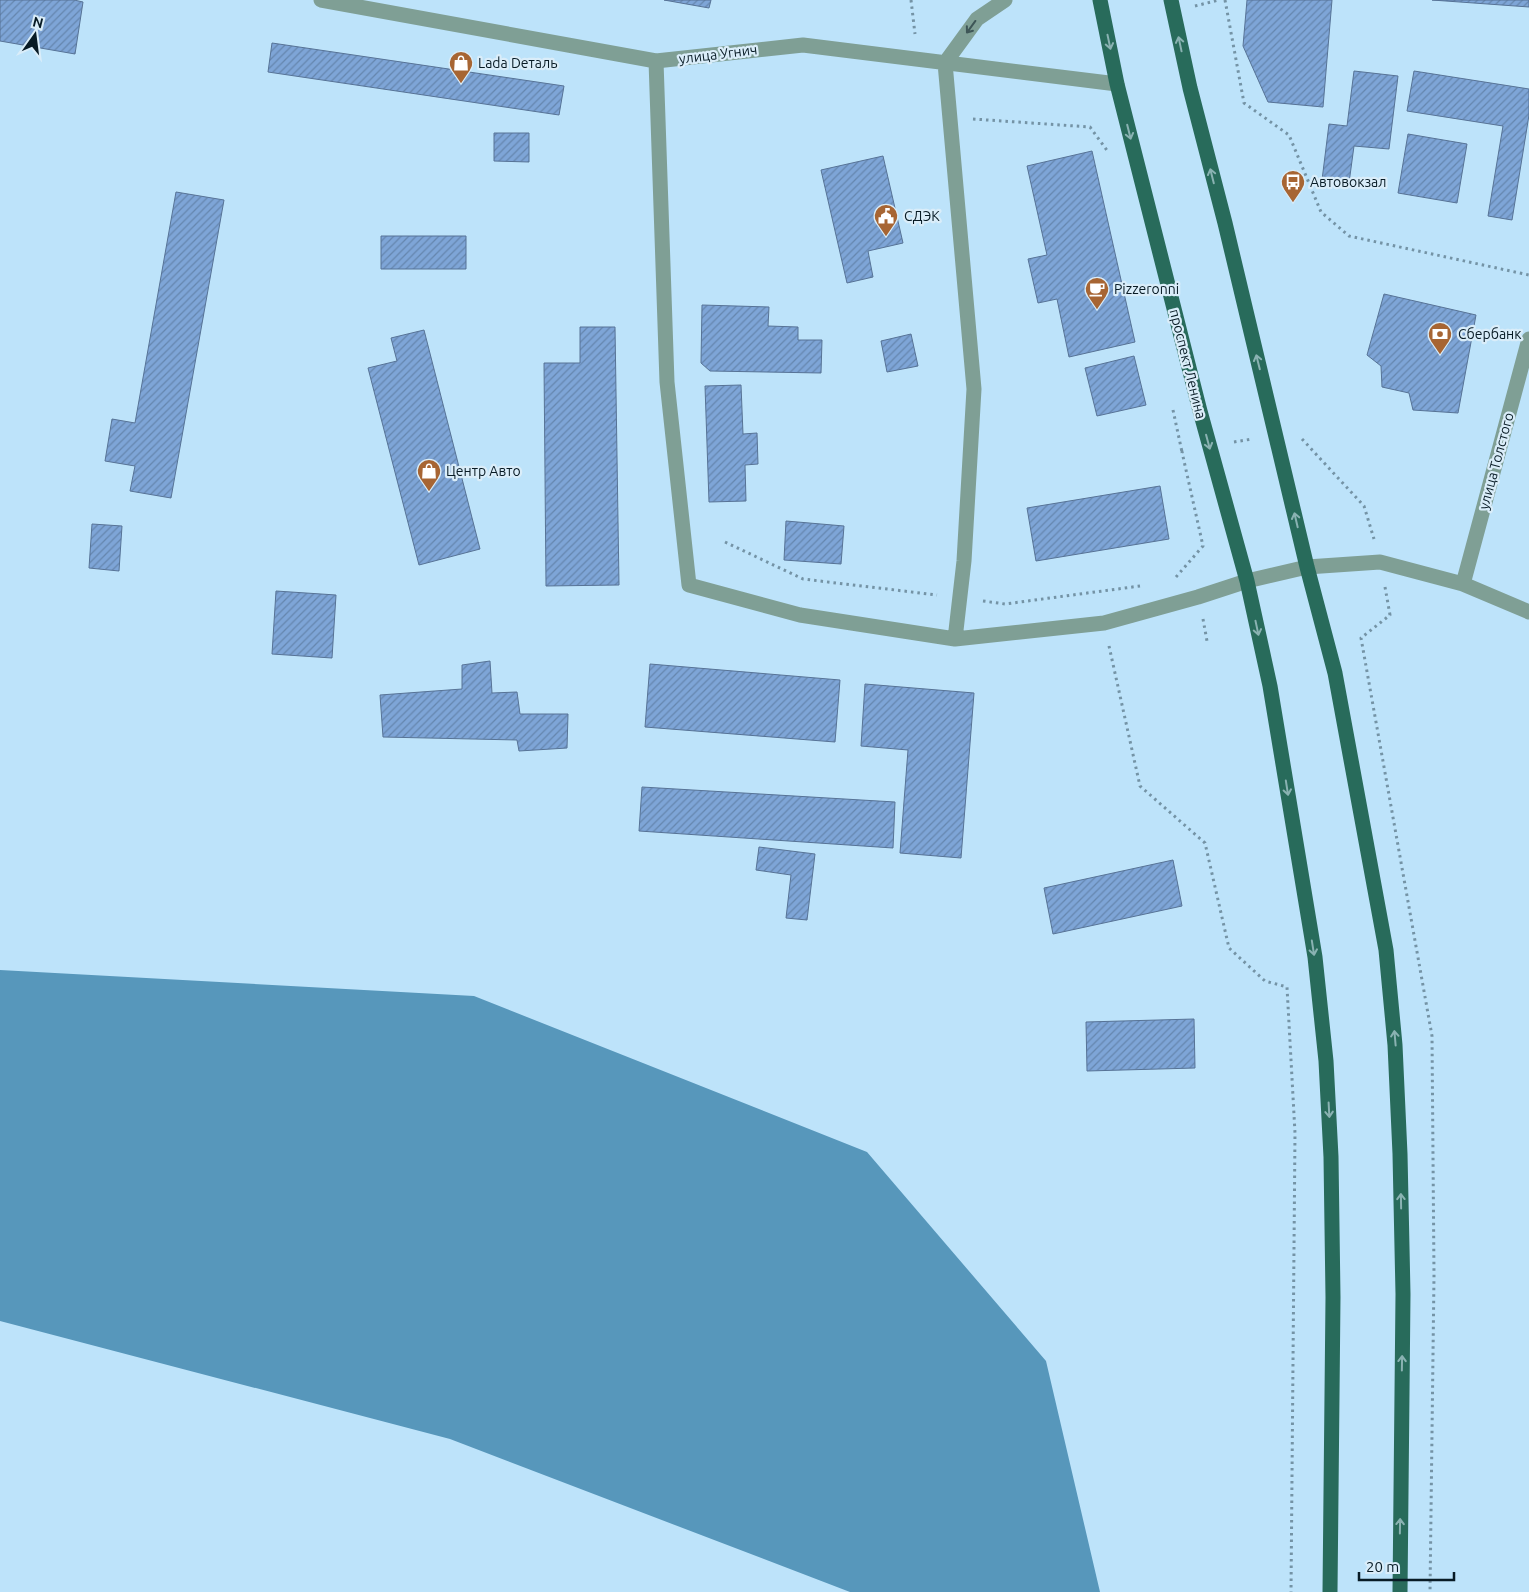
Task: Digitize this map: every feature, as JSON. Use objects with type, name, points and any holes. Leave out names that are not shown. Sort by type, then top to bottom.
[{"type":"main road","name":"проспект Ленина","points":[[1100,0],[1117,84],[1203,420],[1247,580],[1270,686],[1315,956],[1326,1061],[1331,1157],[1333,1297],[1330,1592]]},
{"type":"main road","points":[[1171,0],[1190,88],[1335,674],[1386,950],[1395,1045],[1400,1154],[1403,1294],[1400,1592]]},
{"type":"street","name":"улица Угнич","points":[[321,0],[656,62],[803,44],[1117,84]]},
{"type":"street","points":[[955,639],[964,561],[974,389],[945,63],[977,19],[1006,0]]},
{"type":"street","points":[[656,62],[667,382],[689,585],[800,615],[955,639],[1104,624],[1198,597],[1247,580],[1308,567],[1380,562],[1463,584],[1529,612]]},
{"type":"street","name":"улица Толстого","points":[[1463,584],[1529,339]]},
{"type":"path","points":[[911,0],[918,59]]},
{"type":"path","points":[[1194,6],[1219,0]]},
{"type":"path","points":[[1225,0],[1244,103],[1290,135],[1321,212],[1349,236],[1529,275]]},
{"type":"path","points":[[950,118],[1090,127],[1112,158]]},
{"type":"path","points":[[1171,404],[1182,452]]},
{"type":"path","points":[[1098,592],[1140,786],[1205,843],[1229,948],[1264,981],[1287,987],[1295,1132],[1291,1592]]},
{"type":"water","points":[[0,970],[474,996],[867,1152],[1046,1361],[1100,1592],[850,1592],[450,1439],[0,1321]]},
{"type":"building","points":[[0,0],[74,0],[83,2],[75,54],[0,41]]},
{"type":"building","points":[[664,0],[711,0],[709,8]]},
{"type":"building","points":[[1247,0],[1332,0],[1323,107],[1268,102],[1243,46]]},
{"type":"building","points":[[1432,0],[1529,0],[1529,7]]},
{"type":"building","points":[[272,43],[564,86],[559,115],[268,72]]},
{"type":"building","points":[[1354,71],[1398,76],[1389,149],[1354,146],[1349,183],[1322,180],[1329,124],[1347,126]]},
{"type":"building","points":[[1414,71],[1529,89],[1529,115],[1512,220],[1488,216],[1503,126],[1407,111]]},
{"type":"building","points":[[494,133],[529,133],[529,162],[494,161]]},
{"type":"building","points":[[1408,134],[1467,144],[1457,203],[1398,193]]},
{"type":"building","points":[[1092,151],[1135,342],[1069,357],[1057,299],[1038,303],[1028,259],[1047,255],[1027,166]]},
{"type":"building","points":[[883,156],[903,243],[868,251],[873,277],[847,283],[821,170]]},
{"type":"building","points":[[176,192],[224,200],[171,498],[130,491],[135,466],[105,461],[112,419],[135,423]]},
{"type":"building","points":[[381,236],[466,236],[466,269],[381,269]]},
{"type":"building","points":[[1384,294],[1476,315],[1458,413],[1413,410],[1409,393],[1382,387],[1381,366],[1367,355]]},
{"type":"building","points":[[702,305],[769,307],[768,326],[798,327],[798,340],[822,340],[821,373],[710,371],[701,363]]},
{"type":"building","points":[[580,327],[615,327],[619,585],[546,586],[544,363],[580,363]]},
{"type":"building","points":[[424,330],[480,549],[419,565],[368,368],[397,361],[391,338]]},
{"type":"building","points":[[911,334],[918,366],[887,372],[881,341]]},
{"type":"building","points":[[1134,356],[1146,405],[1097,416],[1085,368]]},
{"type":"building","points":[[741,385],[743,434],[757,433],[758,464],[745,465],[746,501],[709,502],[705,386]]},
{"type":"building","points":[[1160,486],[1169,539],[1036,561],[1027,508]]},
{"type":"building","points":[[786,521],[844,526],[841,564],[784,560]]},
{"type":"building","points":[[92,524],[122,526],[119,571],[89,568]]},
{"type":"building","points":[[276,591],[336,595],[332,658],[272,654]]},
{"type":"building","points":[[490,661],[492,693],[517,692],[520,714],[568,714],[567,748],[519,751],[517,740],[383,737],[380,695],[462,689],[462,665]]},
{"type":"building","points":[[650,664],[840,680],[835,742],[645,727]]},
{"type":"building","points":[[865,684],[974,693],[961,858],[900,853],[908,750],[861,746]]},
{"type":"building","points":[[642,787],[895,802],[893,848],[639,831]]},
{"type":"building","points":[[759,847],[815,854],[807,920],[786,918],[791,875],[756,870]]},
{"type":"building","points":[[1173,860],[1182,906],[1053,934],[1044,888]]},
{"type":"building","points":[[1194,1019],[1195,1068],[1087,1071],[1086,1022]]},
{"type":"place","name":"Lada Dеталь","points":[[461,84]]},
{"type":"place","name":"Автовокзал","points":[[1293,203]]},
{"type":"place","name":"СДЭК","points":[[886,237]]},
{"type":"place","name":"Pizzeronni","points":[[1097,310]]},
{"type":"place","name":"Сбербанк","points":[[1440,355]]},
{"type":"place","name":"Центр Авто","points":[[429,492]]}]
